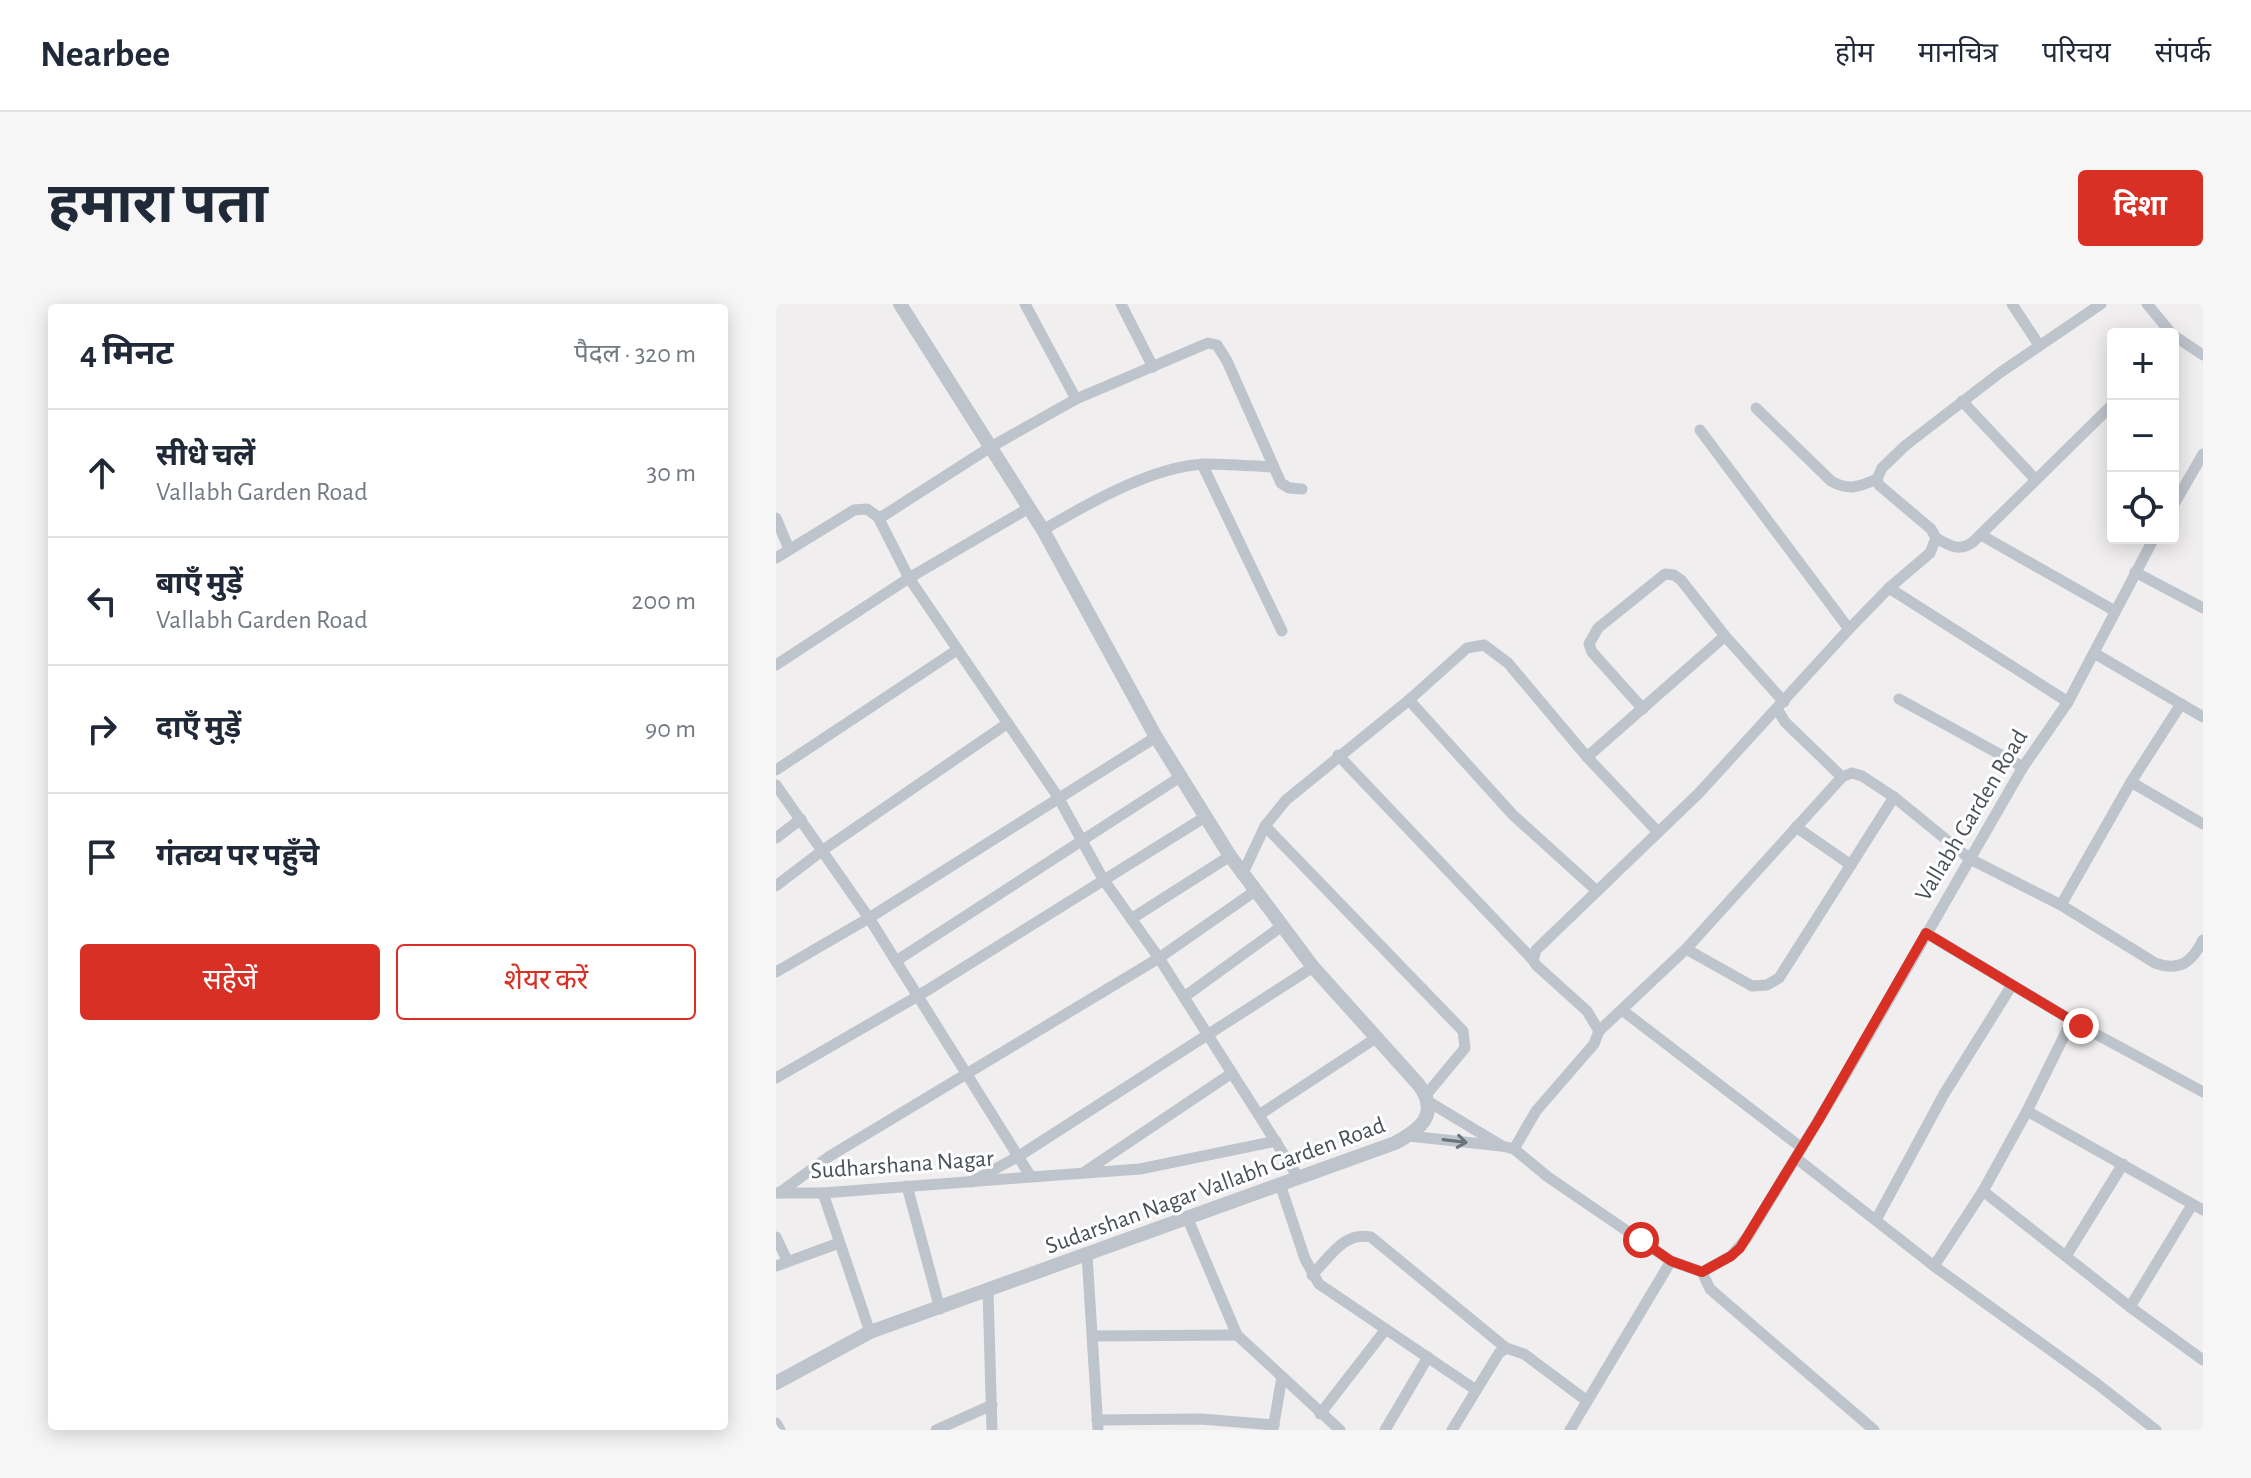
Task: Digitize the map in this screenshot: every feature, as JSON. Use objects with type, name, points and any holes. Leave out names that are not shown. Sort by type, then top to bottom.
[{"type":"street","points":[[900,304],[1043,530],[1180,777],[1242,875],[1313,967],[1428,1098],[1508,1148],[1671,1261],[1702,1272],[1710,1289],[1874,1430]]},
{"type":"street","points":[[1025,304],[1076,399]]},
{"type":"street","points":[[1121,304],[1153,367]]},
{"type":"street","points":[[2012,304],[2039,345]]},
{"type":"street","points":[[1756,408],[1831,481],[1845,488],[1859,488],[1877,479],[1882,468],[1906,445],[1962,401],[2101,304]]},
{"type":"street","points":[[2147,304],[2166,328]]},
{"type":"street","points":[[2179,342],[2203,355]]},
{"type":"street","points":[[878,517],[989,448],[1076,399],[1208,343],[1217,345],[1227,361],[1273,467],[1285,486],[1302,489]]},
{"type":"street","points":[[1962,401],[2036,480]]},
{"type":"street","points":[[1877,479],[1883,491],[1931,529],[1936,538],[1954,548],[1965,548],[2107,410]]},
{"type":"street","points":[[1700,430],[1849,629]]},
{"type":"street","points":[[2179,496],[2203,454]]},
{"type":"street","points":[[1043,530],[1095,499],[1177,469],[1202,464],[1273,467]]},
{"type":"street","points":[[1202,464],[1282,631]]},
{"type":"street","points":[[776,665],[909,578],[1029,508]]},
{"type":"street","points":[[776,558],[854,510],[867,509],[878,517],[909,578],[1058,797],[1103,879],[1159,958],[1298,1177]]},
{"type":"street","points":[[776,518],[789,549]]},
{"type":"street","points":[[1981,535],[2115,611]]},
{"type":"street","points":[[1533,960],[1536,950],[1699,793],[1849,629],[1889,588],[1930,553],[1936,538]]},
{"type":"street","name":"Vallabh Garden Road","points":[[1702,1272],[1740,1248],[1799,1153],[2023,767],[2068,702],[2151,544]]},
{"type":"street","points":[[2135,572],[2203,608]]},
{"type":"street","points":[[1643,709],[1592,652],[1589,644],[1598,628],[1665,574],[1674,575],[1780,705],[1785,722],[1842,777]]},
{"type":"street","points":[[1889,588],[2068,702]]},
{"type":"street","points":[[1587,757],[1725,636]]},
{"type":"street","points":[[1242,875],[1265,826],[1286,800],[1409,700],[1467,648],[1484,645],[1508,663],[1587,757],[1657,831]]},
{"type":"street","points":[[776,770],[957,650]]},
{"type":"street","points":[[2094,653],[2203,717]]},
{"type":"street","points":[[1899,699],[2023,767]]},
{"type":"street","points":[[1409,700],[1513,815],[1597,891]]},
{"type":"street","points":[[2061,905],[2131,782],[2181,704]]},
{"type":"street","points":[[776,886],[823,850],[1008,723]]},
{"type":"street","points":[[776,972],[869,918],[1156,737]]},
{"type":"street","points":[[1338,755],[1541,971],[1587,1011],[1599,1031]]},
{"type":"street","points":[[1508,1148],[1594,1044],[1599,1031],[1686,949],[1842,777],[1852,773],[1894,797],[1970,859],[2061,905],[2123,946],[2168,968],[2188,961],[2203,940]]},
{"type":"street","points":[[896,961],[1180,777]]},
{"type":"street","points":[[2131,782],[2203,824]]},
{"type":"street","points":[[778,793],[801,819],[869,918],[1031,1177]]},
{"type":"street","points":[[1686,949],[1752,986],[1767,985],[1779,978],[1894,797]]},
{"type":"street","points":[[776,1078],[918,996],[1205,817]]},
{"type":"street","points":[[776,838],[801,819]]},
{"type":"street","points":[[1265,826],[1463,1031],[1465,1048],[1428,1098]]},
{"type":"street","points":[[1796,827],[1851,865]]},
{"type":"street","points":[[1131,919],[1230,856]]},
{"type":"street","points":[[777,1193],[830,1156],[1159,958],[1255,891]]},
{"type":"street","points":[[1184,997],[1282,926]]},
{"type":"street","points":[[1926,933],[2072,1020],[2203,1092]]},
{"type":"street","points":[[971,1182],[1019,1156],[1313,967]]},
{"type":"street","points":[[1876,1220],[1944,1094],[2012,985]]},
{"type":"street","points":[[1622,1010],[1934,1266],[2156,1430]]},
{"type":"street","points":[[1934,1266],[1983,1191],[2072,1020]]},
{"type":"street","points":[[1259,1115],[1376,1038]]},
{"type":"street","points":[[1083,1174],[1232,1073]]},
{"type":"street","name":"Sudarshan Nagar Vallabh Garden Road","points":[[776,1383],[870,1332],[1409,1136],[1427,1116],[1428,1098]]},
{"type":"street","points":[[2027,1111],[2198,1208],[2130,1307]]},
{"type":"street","points":[[1409,1136],[1508,1148]]},
{"type":"street","name":"Sudharshana Nagar","points":[[777,1193],[823,1193],[1140,1169],[1276,1141]]},
{"type":"street","points":[[2066,1256],[2123,1164]]},
{"type":"street","points":[[1280,1184],[1312,1275],[1319,1284],[1476,1390]]},
{"type":"street","points":[[907,1186],[940,1309]]},
{"type":"street","points":[[1983,1191],[2130,1307],[2203,1360]]},
{"type":"street","points":[[823,1193],[870,1332]]},
{"type":"street","points":[[1187,1217],[1237,1335],[1340,1430]]},
{"type":"street","points":[[776,1237],[781,1263],[839,1243]]},
{"type":"street","points":[[1312,1275],[1349,1237],[1371,1237],[1506,1348],[1524,1354],[1587,1401]]},
{"type":"street","points":[[1087,1255],[1097,1425],[1201,1419],[1274,1428],[1282,1377]]},
{"type":"street","points":[[1570,1430],[1671,1261]]},
{"type":"street","points":[[988,1291],[992,1430]]},
{"type":"street","points":[[1320,1414],[1386,1329]]},
{"type":"street","points":[[1093,1336],[1237,1335]]},
{"type":"street","points":[[1452,1430],[1499,1353],[1506,1348]]},
{"type":"street","points":[[1385,1430],[1428,1357]]},
{"type":"street","points":[[936,1430],[992,1405]]},
{"type":"street","points":[[776,1423],[780,1430]]},
{"type":"route","points":[[1641,1240],[1671,1261],[1702,1272],[1740,1248],[1842,1081],[1926,933],[2081,1026]]}]
